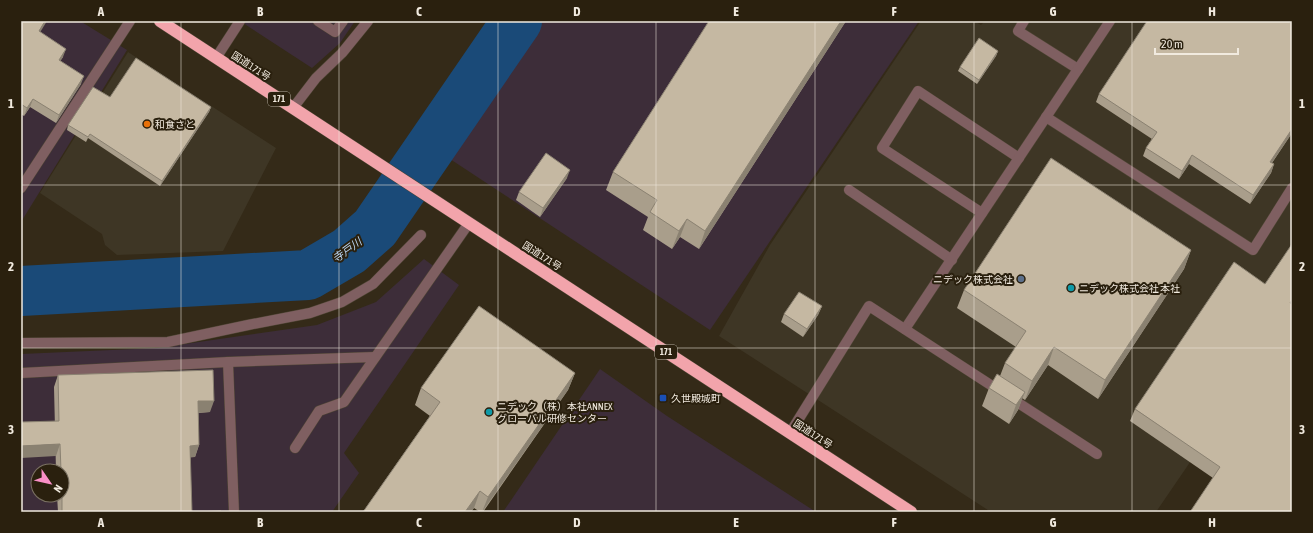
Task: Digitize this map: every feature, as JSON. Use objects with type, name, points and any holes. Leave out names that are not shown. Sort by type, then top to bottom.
[{"type":"highway","name":"国道171号","points":[[160,21],[911,512]]},
{"type":"street","points":[[21,188],[130,21]]},
{"type":"street","points":[[216,58],[240,21]]},
{"type":"street","points":[[318,21],[335,32],[342,21]]},
{"type":"street","points":[[293,108],[316,78],[342,53],[368,21]]},
{"type":"street","points":[[1024,21],[1018,31],[1078,69]]},
{"type":"street","points":[[905,329],[1110,21]]},
{"type":"street","points":[[982,213],[882,148],[918,91],[1019,158]]},
{"type":"street","points":[[1046,117],[1252,250],[1292,188]]},
{"type":"street","points":[[849,190],[952,260]]},
{"type":"street","points":[[295,448],[319,411],[344,402],[469,223]]},
{"type":"street","points":[[21,343],[168,342],[310,313],[342,302],[373,284],[421,234]]},
{"type":"street","points":[[790,433],[869,306],[1097,454]]},
{"type":"street","points":[[21,372],[228,362],[375,357]]},
{"type":"street","points":[[228,362],[234,512]]},
{"type":"shaded area","points":[[21,21],[80,21],[127,50],[21,222]]},
{"type":"shaded area","points":[[240,21],[355,21],[340,43],[312,68]]},
{"type":"shaded area","points":[[539,21],[919,21],[710,330],[447,157]]},
{"type":"shaded area","name":"ニデック株式会社","points":[[921,21],[974,21],[981,25],[985,21],[1292,21],[1292,313],[1156,512],[991,512],[719,336],[770,245]]},
{"type":"shaded area","points":[[128,52],[276,148],[223,251],[117,255],[105,245],[102,234],[40,193]]},
{"type":"shaded area","points":[[424,259],[459,285],[344,453],[359,473],[332,512],[21,512],[21,354],[157,348],[317,325],[376,302]]},
{"type":"shaded area","points":[[600,369],[667,416],[816,512],[503,512]]},
{"type":"building","points":[[21,21],[45,21],[39,31],[66,49],[59,60],[84,76],[59,115],[33,99],[27,108],[21,104]]},
{"type":"building","points":[[709,21],[841,21],[705,231],[687,219],[679,231],[650,212],[657,200],[613,172]]},
{"type":"building","points":[[1147,21],[1288,21],[1292,23],[1292,129],[1270,162],[1274,164],[1253,195],[1192,155],[1182,171],[1146,148],[1157,132],[1099,94]]},
{"type":"building","points":[[979,38],[998,51],[979,80],[960,67]]},
{"type":"building","name":"和食さと","points":[[136,58],[211,107],[162,181],[90,134],[88,137],[68,125],[93,87],[110,97]]},
{"type":"building","points":[[546,153],[570,170],[543,208],[519,192]]},
{"type":"building","name":"ニデック株式会社 本社","points":[[1051,158],[1191,250],[1105,380],[1054,347],[1032,381],[1005,363],[1026,331],[964,290]]},
{"type":"building","points":[[1292,244],[1292,300],[1290,303],[1292,304],[1292,512],[1190,512],[1220,467],[1135,409],[1234,262],[1265,284]]},
{"type":"building","points":[[799,292],[822,306],[807,329],[784,314]]},
{"type":"building","name":"ニデック（株）本社ANNEX グローバル研修センター","points":[[479,306],[575,373],[488,497],[480,491],[465,512],[363,512],[440,402],[421,388]]},
{"type":"building","points":[[213,370],[214,401],[198,401],[199,445],[190,446],[192,512],[62,512],[62,503],[70,503],[70,463],[61,463],[60,444],[21,446],[21,422],[59,421],[58,375]]},
{"type":"building","points":[[997,374],[1025,392],[1016,405],[989,388]]},
{"type":"building","points":[[221,511],[222,512],[192,512]]},
{"type":"waterway","name":"寺戸川","points":[[21,291],[308,275],[349,251],[375,228],[517,21]]},
{"type":"place","name":"和食さと","points":[[147,124]]},
{"type":"place","name":"ニデック株式会社","points":[[1021,279]]},
{"type":"place","name":"ニデック株式会社 本社","points":[[1071,288]]},
{"type":"place","name":"久世殿城町","points":[[663,398]]},
{"type":"place","name":"ニデック（株）本社ANNEX グローバル研修センター","points":[[489,412]]}]
